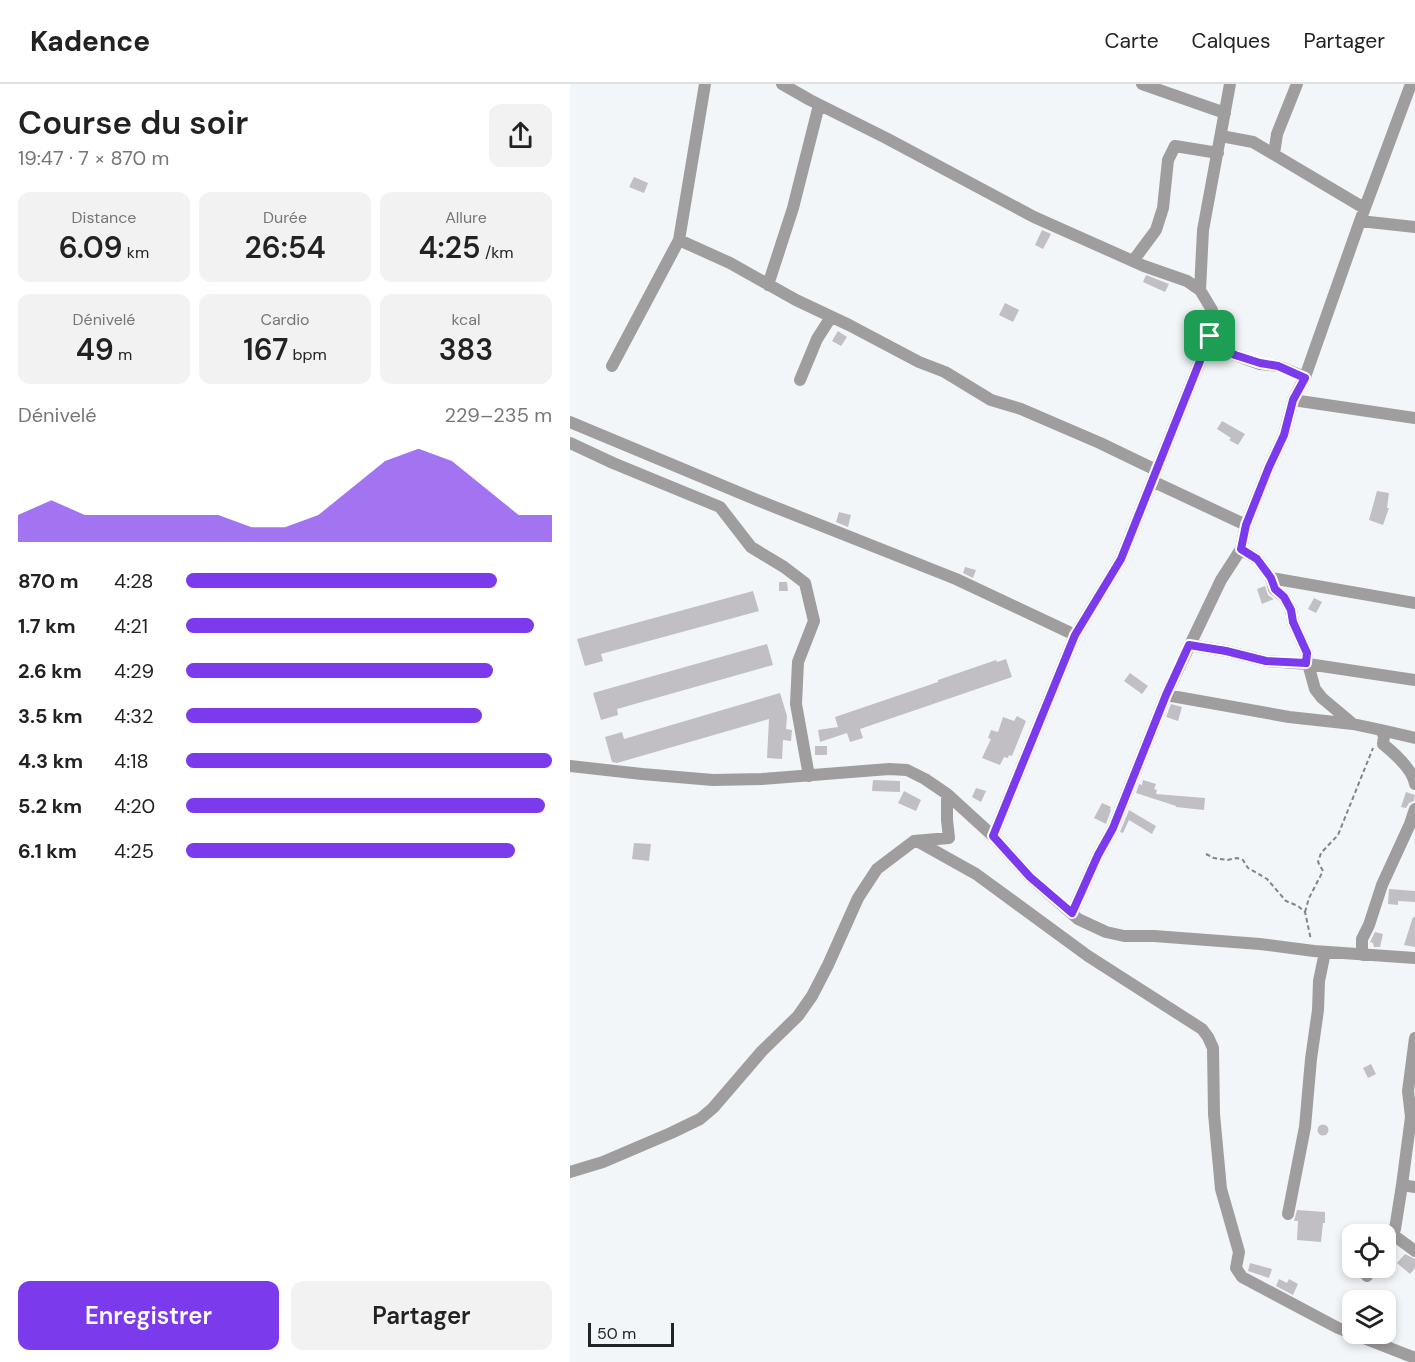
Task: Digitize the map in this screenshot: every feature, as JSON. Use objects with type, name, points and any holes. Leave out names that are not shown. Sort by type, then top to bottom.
[{"type":"street","points":[[612,366],[679,240],[705,84]]},
{"type":"street","points":[[782,84],[1035,217],[1133,261],[1187,281],[1200,290],[1212,310],[1210,336],[1121,559],[1075,635],[993,836]]},
{"type":"street","points":[[1142,84],[1225,113]]},
{"type":"street","points":[[1200,290],[1203,230],[1230,84]]},
{"type":"street","points":[[1274,154],[1277,134],[1297,84]]},
{"type":"street","points":[[1072,913],[1113,828],[1166,695],[1189,645],[1221,580],[1241,549],[1246,525],[1284,435],[1293,400],[1305,378],[1364,208],[1411,84]]},
{"type":"street","points":[[768,285],[793,208],[819,105]]},
{"type":"street","points":[[1221,136],[1253,142],[1364,208]]},
{"type":"street","points":[[1133,261],[1156,230],[1163,208],[1168,160],[1176,146],[1218,153]]},
{"type":"street","points":[[1360,221],[1415,227]]},
{"type":"street","points":[[679,240],[730,263],[796,300],[919,362],[945,372],[991,400],[1031,413],[1100,443],[1154,476],[1246,525]]},
{"type":"street","points":[[800,380],[818,339],[831,317]]},
{"type":"street","points":[[1210,336],[1235,355],[1278,366],[1305,378]]},
{"type":"street","points":[[1293,400],[1415,418]]},
{"type":"street","points":[[570,422],[956,579],[1075,635]]},
{"type":"street","points":[[570,443],[720,507],[751,547],[805,583],[814,621],[798,662],[796,704],[809,776]]},
{"type":"street","points":[[1241,549],[1257,559],[1291,610],[1293,622],[1307,653],[1307,664],[1315,689],[1322,698],[1353,724]]},
{"type":"street","points":[[1271,578],[1415,603]]},
{"type":"street","points":[[1189,645],[1266,661],[1307,664],[1415,680]]},
{"type":"street","points":[[1166,695],[1289,717],[1353,724],[1415,738]]},
{"type":"street","points":[[1381,730],[1384,736],[1383,744],[1397,755],[1414,778],[1415,784]]},
{"type":"street","points":[[570,766],[712,780],[762,779],[889,769],[907,770],[925,778],[947,794],[993,836],[1030,877],[1078,919],[1098,929],[1124,936],[1260,944],[1415,958]]},
{"type":"street","points":[[570,1172],[603,1162],[671,1133],[700,1119],[714,1108],[762,1052],[798,1016],[812,996],[858,898],[877,869],[914,841],[949,838],[947,794]]},
{"type":"street","points":[[1362,955],[1362,939],[1382,885],[1415,809]]},
{"type":"street","points":[[917,841],[976,874],[1088,956],[1202,1029],[1213,1048],[1214,1114],[1221,1189],[1239,1252],[1236,1268],[1242,1277],[1338,1328],[1415,1358]]},
{"type":"street","points":[[1288,1214],[1305,1127],[1318,1010],[1319,951]]},
{"type":"street","points":[[1396,1224],[1411,1117],[1408,1091],[1415,1038]]},
{"type":"street","points":[[1402,1185],[1415,1187]]},
{"type":"street","points":[[1396,1242],[1415,1251]]},
{"type":"path","points":[[1305,912],[1308,898],[1323,871],[1318,862],[1321,853],[1338,835],[1372,749],[1383,742]]},
{"type":"path","points":[[1206,855],[1227,860],[1237,858],[1243,860],[1248,868],[1267,879],[1287,901],[1305,912],[1319,951]]},
{"type":"building","points":[[634,177],[648,183],[644,193],[629,187]]},
{"type":"building","points":[[1042,230],[1051,234],[1043,249],[1035,245]]},
{"type":"building","points":[[1146,275],[1169,284],[1165,292],[1143,282]]},
{"type":"building","points":[[1005,303],[1019,310],[1013,322],[999,315]]},
{"type":"building","points":[[838,331],[847,337],[841,346],[832,341]]},
{"type":"building","points":[[1222,421],[1245,434],[1238,445],[1217,429]]},
{"type":"building","points":[[1377,491],[1389,493],[1387,508],[1389,508],[1383,525],[1369,520]]},
{"type":"building","points":[[839,512],[851,515],[848,527],[836,522]]},
{"type":"building","points":[[965,567],[976,570],[973,578],[963,573]]},
{"type":"building","points":[[779,582],[787,582],[788,591],[779,591]]},
{"type":"building","points":[[1265,586],[1268,595],[1274,599],[1262,604],[1257,589]]},
{"type":"building","points":[[753,591],[759,611],[601,654],[603,661],[585,666],[577,639]]},
{"type":"building","points":[[1314,598],[1322,602],[1316,613],[1308,609]]},
{"type":"building","points":[[767,644],[773,665],[617,709],[618,715],[601,720],[593,693]]},
{"type":"building","points":[[1006,659],[1012,677],[860,729],[863,738],[850,742],[847,733],[820,742],[818,730],[838,727],[835,717],[996,660],[997,662]]},
{"type":"building","points":[[1130,673],[1148,686],[1142,694],[1124,681]]},
{"type":"building","points":[[780,693],[787,716],[786,729],[792,730],[791,741],[783,740],[782,759],[767,758],[769,719],[617,763],[612,762],[605,737],[622,732],[624,739]]},
{"type":"building","points":[[1171,704],[1182,707],[1178,721],[1166,717]]},
{"type":"building","points":[[1017,716],[1026,721],[1012,756],[1004,757],[1000,765],[982,758],[991,739],[988,738],[991,730],[998,732],[1003,717],[1014,721]]},
{"type":"building","points":[[815,746],[827,746],[827,755],[815,755]]},
{"type":"building","points":[[873,780],[900,781],[900,792],[872,791]]},
{"type":"building","points":[[1143,780],[1156,784],[1154,789],[1157,790],[1156,794],[1205,798],[1204,810],[1176,807],[1136,793]]},
{"type":"building","points":[[976,788],[986,791],[981,802],[972,797]]},
{"type":"building","points":[[904,791],[921,800],[916,811],[898,803]]},
{"type":"building","points":[[1406,792],[1415,795],[1414,801],[1406,808],[1401,807]]},
{"type":"building","points":[[1102,803],[1111,807],[1106,824],[1094,818]]},
{"type":"building","points":[[1129,810],[1156,826],[1152,834],[1129,820],[1123,833],[1120,832]]},
{"type":"building","points":[[634,843],[651,844],[649,861],[632,859]]},
{"type":"building","points":[[1389,889],[1415,891],[1415,902],[1398,901],[1398,905],[1388,904]]},
{"type":"building","points":[[1413,917],[1415,917],[1415,947],[1404,945]]},
{"type":"building","points":[[1375,932],[1383,934],[1380,947],[1374,947],[1370,942]]},
{"type":"building","points":[[1371,1064],[1376,1074],[1368,1078],[1363,1068]]},
{"type":"building","points":[[1323,1125],[1327,1126],[1327,1134],[1323,1135],[1319,1134],[1318,1130],[1319,1126]]},
{"type":"building","points":[[1297,1210],[1325,1212],[1321,1242],[1297,1240],[1298,1221],[1294,1221]]},
{"type":"building","points":[[1405,1254],[1415,1259],[1415,1268],[1410,1274],[1397,1263]]},
{"type":"building","points":[[1250,1263],[1272,1269],[1269,1278],[1248,1271]]},
{"type":"building","points":[[1279,1279],[1287,1283],[1289,1279],[1298,1284],[1293,1295],[1276,1286]]},
{"type":"route","points":[[1210,336],[1235,355],[1278,366],[1305,378],[1293,400],[1284,435],[1246,525],[1241,549],[1257,559],[1271,578],[1275,589],[1284,597],[1307,653],[1306,663],[1266,661],[1189,645],[1166,695],[1113,828],[1072,913],[1030,877],[993,836],[1075,635],[1121,559],[1210,336]]}]
